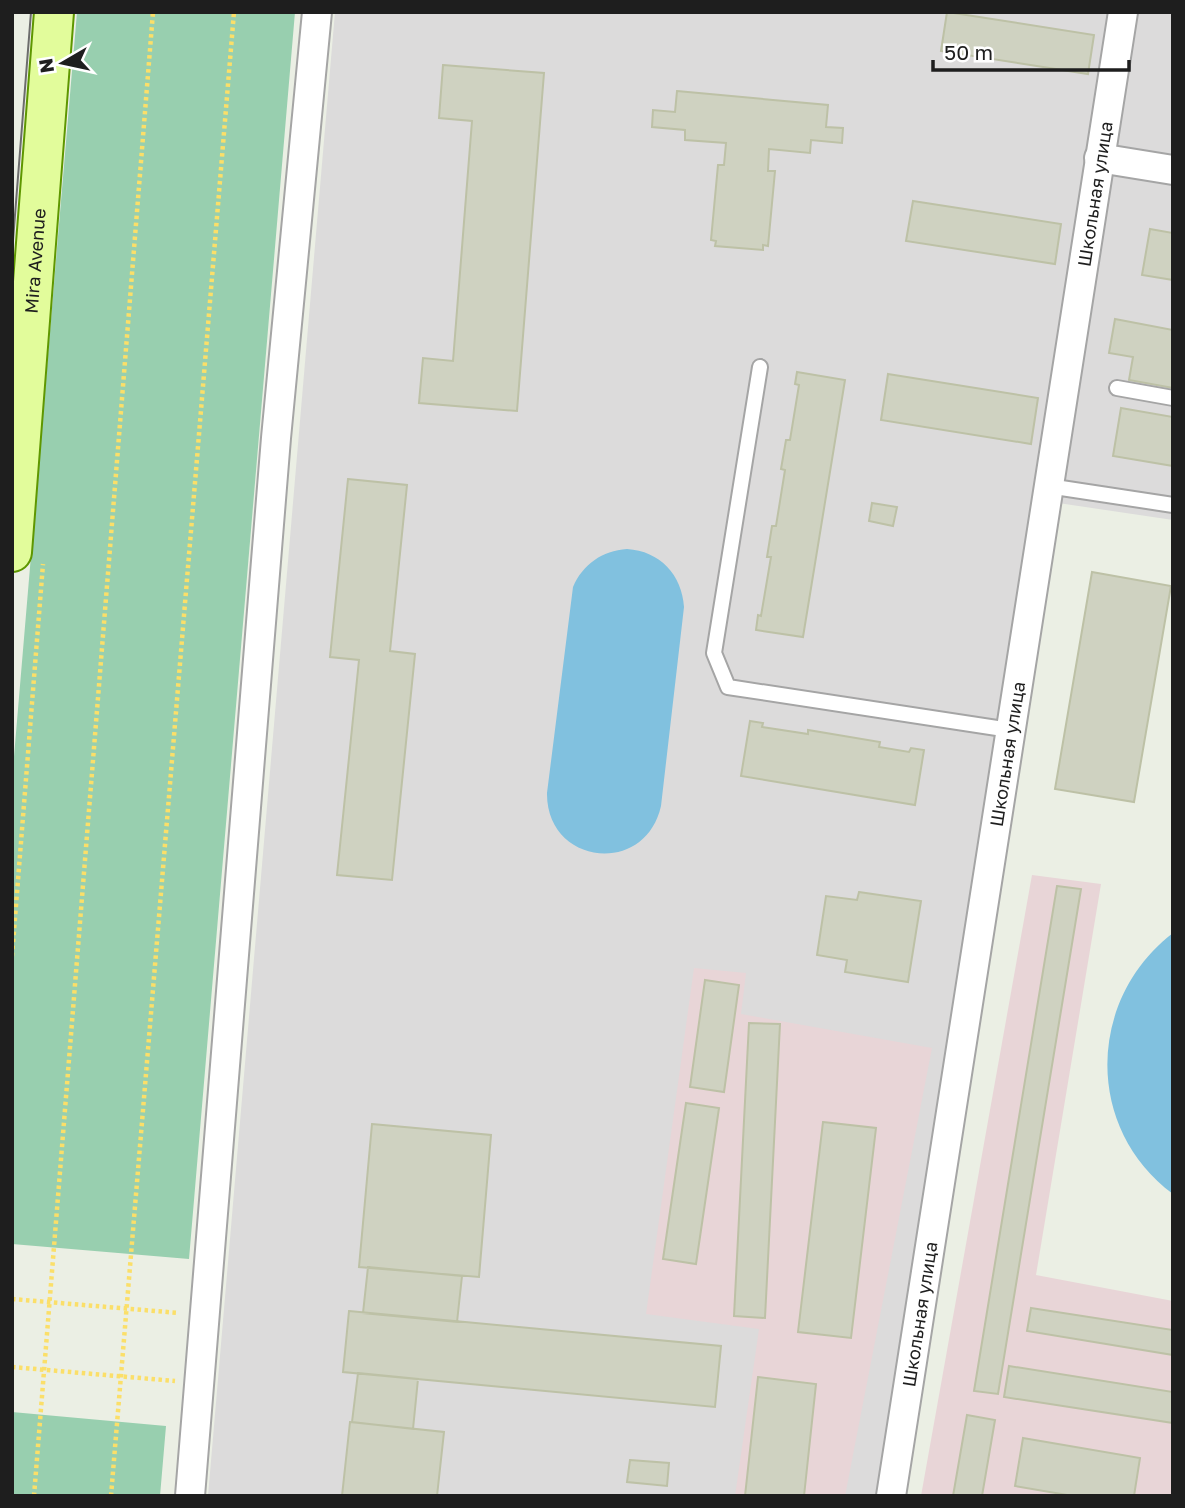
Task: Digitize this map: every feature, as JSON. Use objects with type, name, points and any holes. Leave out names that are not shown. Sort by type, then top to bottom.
[{"type":"main road","name":"Mira Avenue","points":[[12,552],[54,12]]},
{"type":"street","points":[[190,1496],[275,452],[317,12]]},
{"type":"street","name":"Школьная улица","points":[[891,1496],[1123,12]]},
{"type":"street","points":[[1099,158],[1173,170]]},
{"type":"lane","points":[[760,367],[714,653],[728,687],[1010,730]]},
{"type":"lane","points":[[1117,388],[1173,398]]},
{"type":"lane","points":[[1048,486],[1173,505]]},
{"type":"path","points":[[34,1496],[153,12]]},
{"type":"path","points":[[111,1496],[234,12]]},
{"type":"path","points":[[12,1299],[205,1315]]},
{"type":"path","points":[[12,1367],[199,1384]]},
{"type":"shaded area","points":[[335,12],[1173,12],[1173,520],[1038,500],[881,1496],[208,1496]]},
{"type":"shaded area","points":[[627,549],[650,554],[667,567],[679,585],[684,607],[661,806],[651,829],[636,844],[618,852],[598,853],[578,847],[562,835],[551,817],[547,793],[573,587],[582,572],[594,560]]},
{"type":"shaded area","points":[[1032,875],[1101,884],[1036,1275],[1173,1301],[1173,1496],[921,1496]]},
{"type":"shaded area","points":[[1173,933],[1173,1194],[1144,1167],[1123,1135],[1111,1100],[1107,1064],[1112,1027],[1124,992],[1145,960]]},
{"type":"shaded area","points":[[694,968],[746,973],[741,1014],[932,1048],[845,1496],[735,1496],[759,1329],[646,1314]]},
{"type":"green space","points":[[77,12],[295,12],[189,1259],[12,1244],[12,780]]},
{"type":"green space","points":[[12,1412],[166,1426],[160,1496],[12,1496]]},
{"type":"building","points":[[947,12],[1094,35],[1088,74],[941,51]]},
{"type":"building","points":[[443,65],[544,73],[517,411],[419,403],[423,358],[453,361],[472,121],[439,118]]},
{"type":"building","points":[[677,91],[828,105],[826,127],[843,128],[842,143],[811,140],[810,153],[769,149],[768,171],[775,171],[768,246],[763,245],[763,250],[715,246],[716,241],[711,240],[718,165],[724,165],[726,143],[685,140],[685,130],[652,127],[653,110],[675,112]]},
{"type":"building","points":[[913,201],[1061,224],[1055,264],[906,241]]},
{"type":"building","points":[[1150,229],[1173,233],[1173,280],[1142,275]]},
{"type":"building","points":[[1115,319],[1173,330],[1173,388],[1129,380],[1133,357],[1109,353]]},
{"type":"building","points":[[797,372],[845,380],[803,637],[756,630],[771,557],[767,557],[772,526],[776,526],[785,470],[781,469],[786,440],[790,440],[799,385],[795,384]]},
{"type":"building","points":[[888,374],[1038,398],[1031,444],[881,420]]},
{"type":"building","points":[[1121,408],[1173,417],[1173,466],[1113,456]]},
{"type":"building","points":[[348,479],[407,485],[390,651],[415,654],[392,880],[337,875],[359,660],[330,657]]},
{"type":"building","points":[[872,503],[897,507],[893,526],[869,521]]},
{"type":"building","points":[[1092,572],[1171,586],[1134,802],[1055,789]]},
{"type":"building","points":[[750,721],[763,723],[762,727],[808,734],[808,730],[880,742],[879,747],[909,752],[911,748],[924,750],[915,805],[741,776]]},
{"type":"building","points":[[1057,886],[1081,889],[998,1394],[974,1391]]},
{"type":"building","points":[[859,892],[921,901],[908,982],[845,972],[847,960],[817,955],[826,896],[857,900]]},
{"type":"building","points":[[705,980],[739,985],[724,1092],[690,1087]]},
{"type":"building","points":[[749,1023],[780,1024],[765,1318],[734,1316]]},
{"type":"building","points":[[686,1103],[719,1108],[696,1264],[663,1259]]},
{"type":"building","points":[[823,1122],[876,1128],[851,1338],[798,1332]]},
{"type":"building","points":[[372,1124],[491,1135],[479,1277],[359,1267]]},
{"type":"building","points":[[368,1267],[462,1276],[457,1322],[363,1313]]},
{"type":"building","points":[[1031,1308],[1173,1330],[1173,1355],[1027,1331]]},
{"type":"building","points":[[349,1311],[721,1346],[715,1407],[343,1372]]},
{"type":"building","points":[[1009,1366],[1173,1392],[1173,1423],[1004,1397]]},
{"type":"building","points":[[358,1373],[418,1379],[413,1429],[352,1422]]},
{"type":"building","points":[[758,1377],[816,1384],[804,1496],[745,1496]]},
{"type":"building","points":[[967,1415],[995,1420],[982,1496],[953,1496]]},
{"type":"building","points":[[350,1422],[444,1432],[437,1496],[342,1496]]},
{"type":"building","points":[[1023,1438],[1140,1458],[1134,1496],[1073,1496],[1015,1486]]},
{"type":"building","points":[[630,1460],[669,1463],[667,1486],[627,1482]]},
{"type":"tram line","points":[[12,16],[13,12]]},
{"type":"tram line","points":[[12,253],[31,12]]}]
